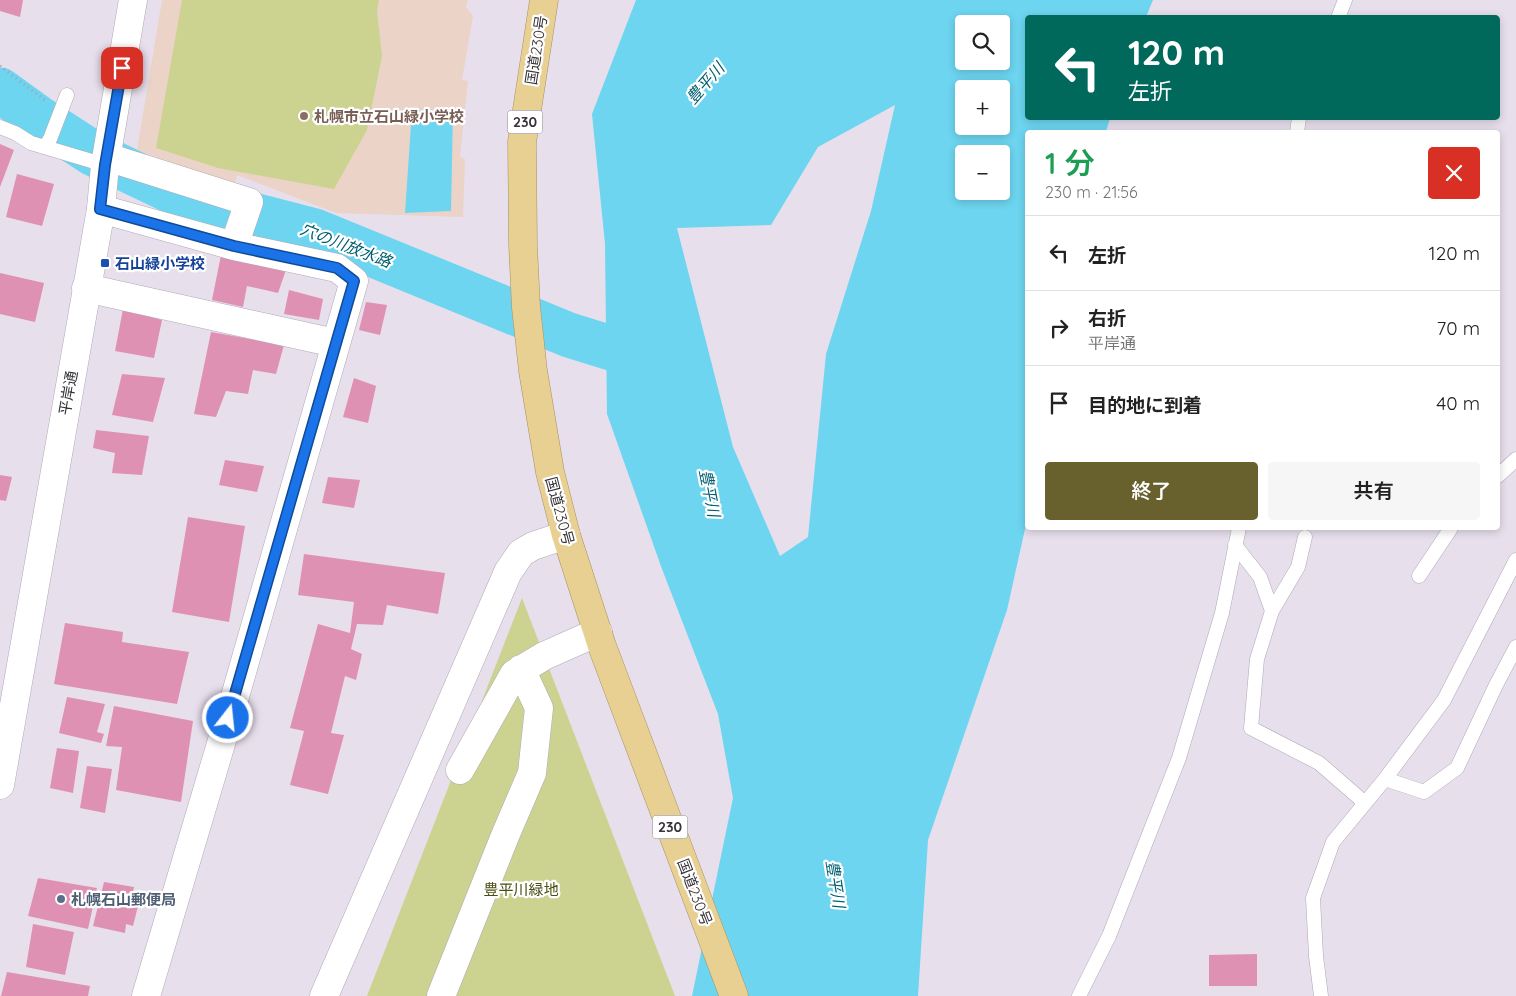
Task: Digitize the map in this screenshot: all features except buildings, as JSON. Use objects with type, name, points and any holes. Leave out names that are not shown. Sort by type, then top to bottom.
[{"type":"highway","name":"国道230号","points":[[544,0],[522,142],[523,245],[526,307],[533,371],[550,472],[566,535],[606,658],[734,996]]},
{"type":"street","name":"平岸通","points":[[0,785],[102,202],[108,152],[133,0]]},
{"type":"street","points":[[108,152],[248,202],[234,246]]},
{"type":"street","points":[[102,202],[234,246],[337,268],[354,281],[146,996]]},
{"type":"street","points":[[86,288],[335,343]]},
{"type":"street","points":[[324,996],[508,572],[521,553],[533,546],[566,535]]},
{"type":"street","points":[[460,770],[514,674],[544,656],[598,632]]},
{"type":"street","points":[[441,996],[532,774],[539,708],[521,670]]},
{"type":"lane","points":[[1339,15],[1345,0]]},
{"type":"lane","points":[[47,143],[67,95]]},
{"type":"lane","points":[[0,127],[31,142],[108,152]]},
{"type":"lane","points":[[1500,474],[1516,459]]},
{"type":"lane","points":[[1079,996],[1109,936],[1179,758],[1222,613],[1239,530]]},
{"type":"lane","points":[[1418,576],[1450,530]]},
{"type":"lane","points":[[1305,537],[1298,567],[1272,611],[1257,659],[1250,728],[1319,763],[1365,803]]},
{"type":"lane","points":[[1235,545],[1260,577],[1272,611]]},
{"type":"lane","points":[[1321,996],[1316,956],[1313,898],[1332,842],[1385,779],[1444,700],[1516,560]]},
{"type":"lane","points":[[1385,779],[1424,792],[1457,768],[1516,647]]},
{"type":"path","points":[[0,66],[60,112]]},
{"type":"shaded area","name":"札幌市立石山緑小学校","points":[[162,0],[468,0],[466,7],[473,16],[462,80],[468,81],[460,157],[465,159],[463,217],[336,213],[237,175],[235,185],[137,150]]},
{"type":"green space","points":[[182,0],[379,0],[377,11],[382,56],[367,130],[334,189],[218,168],[156,148]]},
{"type":"green space","name":"豊平川緑地","points":[[522,598],[675,996],[367,996]]},
{"type":"water","name":"豊平川","points":[[636,0],[1153,0],[1147,15],[1025,15],[1025,120],[1109,120],[1107,130],[1025,130],[1025,529],[1007,610],[928,840],[918,996],[692,996],[733,798],[718,714],[662,569],[607,414],[605,244],[592,114]],"holes":[[[895,105],[871,211],[826,354],[808,537],[780,556],[733,447],[677,228],[771,225],[818,147]]]},
{"type":"water","points":[[412,110],[453,110],[451,211],[405,213]]},
{"type":"waterway","name":"穴の川放水路","points":[[0,90],[94,154],[184,197],[315,231],[569,335],[666,365]]},
{"type":"place","name":"札幌市立石山緑小学校","points":[[304,116]]},
{"type":"place","name":"石山緑小学校","points":[[105,263]]},
{"type":"place","name":"札幌石山郵便局","points":[[61,899]]},
{"type":"route","points":[[122,68],[105,165],[100,209],[234,246],[337,268],[354,281],[228,718]]}]
